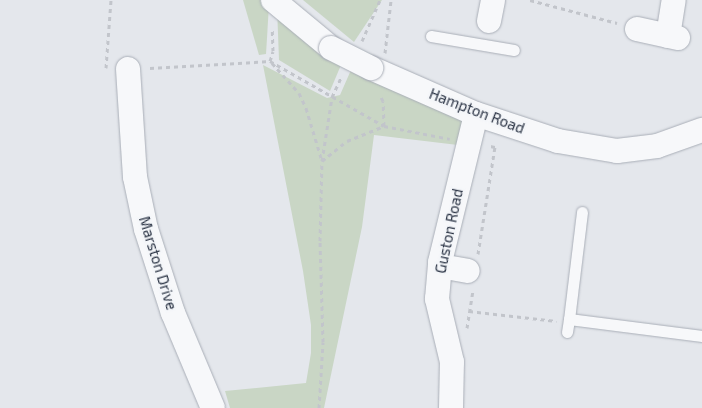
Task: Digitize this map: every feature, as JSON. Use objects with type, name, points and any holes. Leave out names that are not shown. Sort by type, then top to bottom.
[{"type":"street","name":"Hampton Road","points":[[273,0],[330,48],[374,59],[476,114],[558,141],[617,150],[657,146],[702,130]]},
{"type":"street","points":[[637,29],[673,37],[674,0]]},
{"type":"street","name":"Marston Drive","points":[[116,68],[120,111],[146,229],[173,313],[213,408]]},
{"type":"street","name":"Guston Road","points":[[451,408],[452,362],[437,298],[440,266],[476,114]]},
{"type":"street","points":[[440,266],[473,272]]},
{"type":"lane","points":[[431,36],[489,26],[514,50]]},
{"type":"lane","points":[[582,212],[568,325],[702,336]]},
{"type":"path","points":[[111,0],[116,68],[270,61],[384,126],[495,147],[473,272],[466,329]]},
{"type":"path","points":[[362,41],[380,0]]},
{"type":"path","points":[[374,59],[385,55],[391,0]]},
{"type":"path","points":[[530,0],[637,29]]},
{"type":"path","points":[[270,61],[273,51],[272,26]]},
{"type":"path","points":[[270,61],[298,92],[306,108],[322,161]]},
{"type":"path","points":[[320,408],[323,342],[320,241],[322,161],[332,97],[338,83]]},
{"type":"path","points":[[380,93],[384,101],[384,126]]},
{"type":"path","points":[[322,161],[347,141],[384,126]]},
{"type":"path","points":[[469,311],[568,325]]},
{"type":"green space","points":[[243,0],[266,0],[269,5],[266,54],[259,55]]},
{"type":"green space","points":[[303,0],[382,0],[354,42]]},
{"type":"green space","points":[[277,7],[341,65],[330,91],[279,60]]},
{"type":"green space","points":[[263,65],[327,98],[340,95],[351,70],[453,113],[464,123],[458,145],[374,135],[362,227],[324,408],[230,408],[225,391],[306,383],[311,353],[311,325],[303,271]]}]
